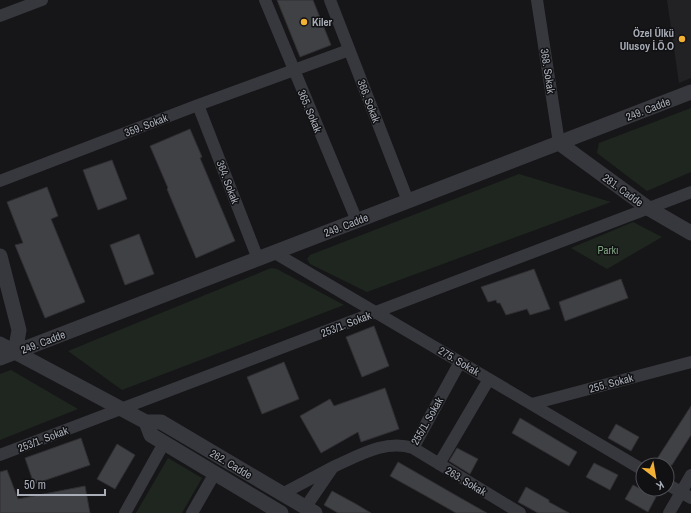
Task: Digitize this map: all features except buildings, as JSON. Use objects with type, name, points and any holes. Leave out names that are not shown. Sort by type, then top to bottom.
[{"type":"street","points":[[0,16],[42,0]]},
{"type":"street","name":"365. Sokak","points":[[265,0],[293,71],[357,221]]},
{"type":"street","name":"366. Sokak","points":[[330,0],[408,201]]},
{"type":"street","name":"368. Sokak","points":[[537,0],[559,143]]},
{"type":"street","name":"359. Sokak","points":[[0,181],[198,105],[349,50]]},
{"type":"street","name":"249. Cadde","points":[[0,358],[691,92]]},
{"type":"street","name":"364. Sokak","points":[[198,105],[258,259]]},
{"type":"street","name":"281. Cadde","points":[[559,143],[648,208],[691,233]]},
{"type":"street","name":"253/1. Sokak","points":[[0,455],[691,192]]},
{"type":"street","name":"275. Sokak","points":[[274,253],[635,465]]},
{"type":"street","points":[[0,256],[19,330],[15,352]]},
{"type":"street","name":"262. Cadde","points":[[0,344],[146,422],[161,422],[310,510]]},
{"type":"street","name":"255/1. Sokak","points":[[282,494],[333,467],[372,450],[394,445],[413,448],[460,362]]},
{"type":"street","name":"255. Sokak","points":[[532,404],[691,362]]},
{"type":"street","points":[[439,464],[489,379]]},
{"type":"street","name":"262. Cadde","points":[[146,422],[151,436],[281,513]]},
{"type":"street","points":[[125,513],[164,443]]},
{"type":"street","name":"263. Sokak","points":[[413,448],[520,513]]},
{"type":"street","points":[[310,510],[333,467]]},
{"type":"street","points":[[192,513],[215,474]]},
{"type":"street","points":[[669,513],[686,495],[691,475]]},
{"type":"street","points":[[675,489],[686,495]]},
{"type":"shaded area","name":"Özel Ülkü Ulusoy İ.Ö.O","points":[[667,0],[691,0],[691,78],[679,83]]},
{"type":"green space","points":[[691,108],[691,172],[647,191],[597,153],[599,143]]},
{"type":"green space","points":[[519,174],[611,202],[367,292],[310,264],[307,259],[310,255]]},
{"type":"green space","name":"Parkı","points":[[633,222],[662,237],[607,269],[571,248]]},
{"type":"green space","points":[[271,268],[277,269],[344,305],[122,390],[68,351]]},
{"type":"green space","points":[[11,370],[78,409],[0,440],[0,374]]},
{"type":"green space","points":[[168,458],[202,478],[182,513],[136,513]]},
{"type":"place","name":"Kiler","points":[[304,22]]},
{"type":"place","name":"Özel Ülkü Ulusoy İ.Ö.O","points":[[682,39]]}]
